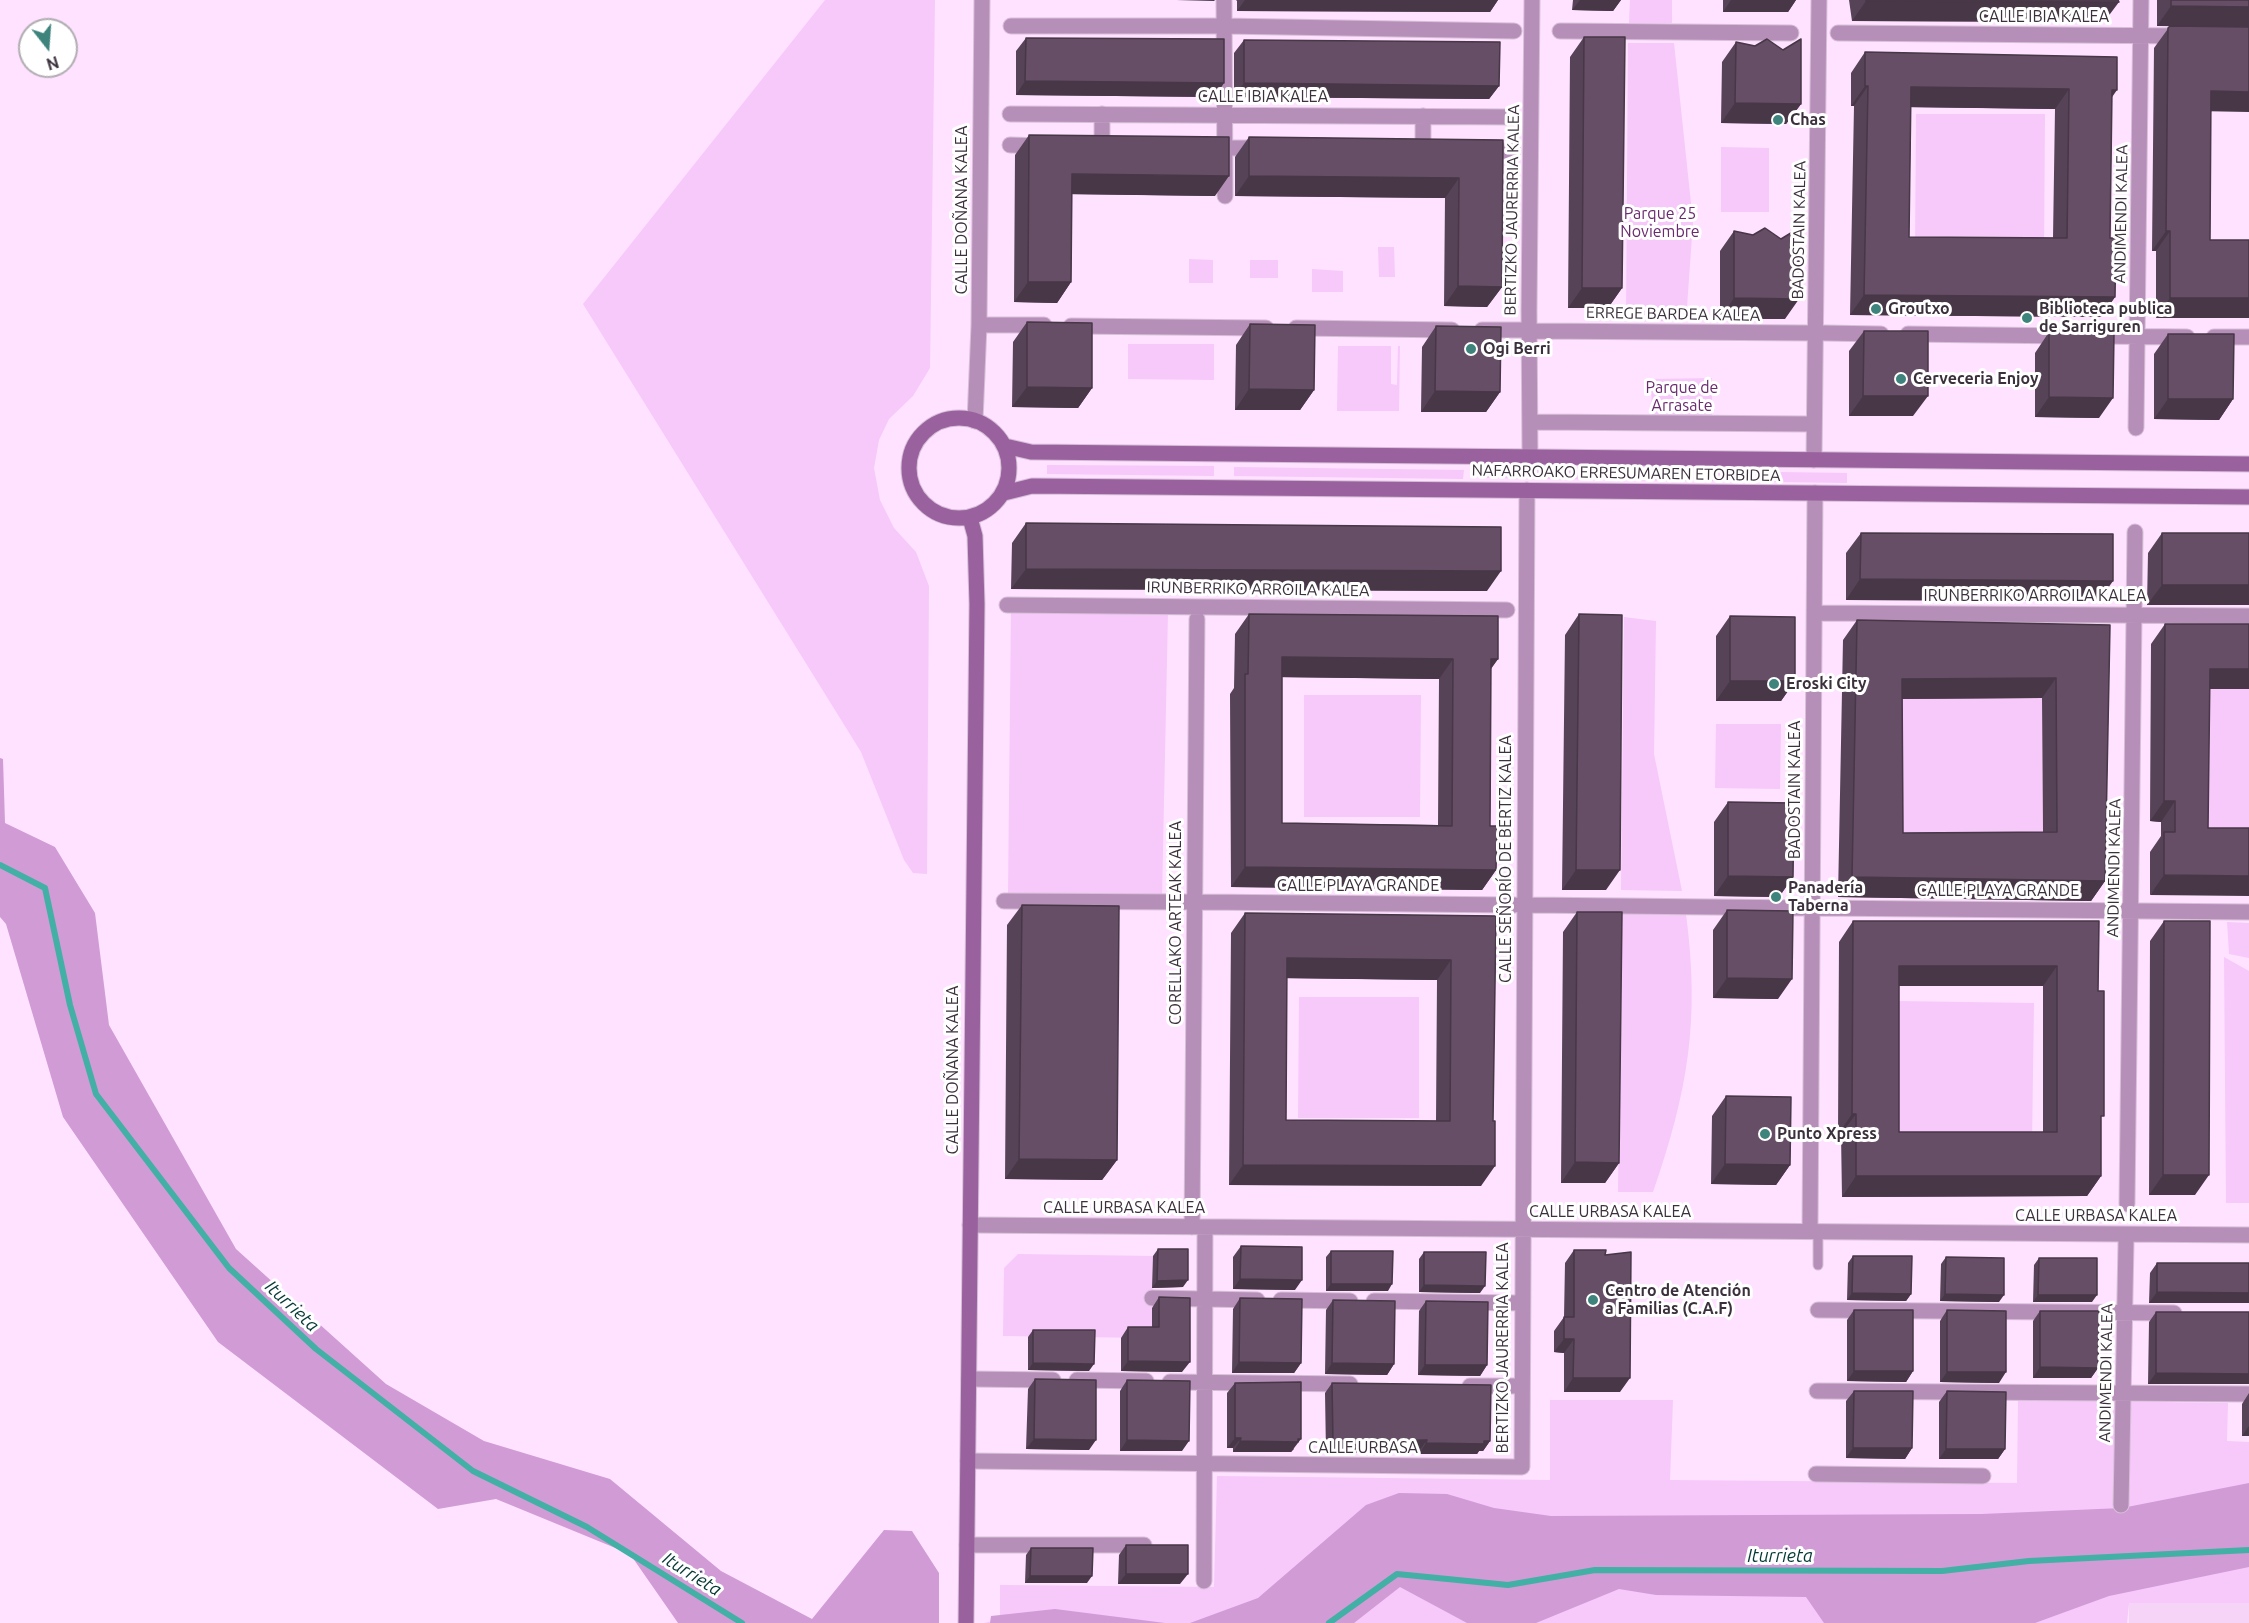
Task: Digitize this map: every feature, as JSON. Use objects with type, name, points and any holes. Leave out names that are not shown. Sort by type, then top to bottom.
[{"type":"street","name":"CALLE DOÑANA KALEA","points":[[975,421],[979,325],[982,0]]},
{"type":"street","points":[[1224,0],[1225,196]]},
{"type":"street","name":"BERTIZKO JAURERRIA KALEA","points":[[1530,457],[1528,311],[1532,0]]},
{"type":"street","name":"BADOSTAIN KALEA","points":[[1814,460],[1819,0]]},
{"type":"street","name":"ANDIMENDI KALEA","points":[[2136,428],[2141,0]]},
{"type":"street","points":[[1011,26],[1224,26],[1514,31]]},
{"type":"street","points":[[1560,31],[1791,33]]},
{"type":"street","name":"CALLE IBIA KALEA","points":[[1838,33],[2195,36]]},
{"type":"street","name":"CALLE IBIA KALEA","points":[[1010,114],[1513,117]]},
{"type":"street","points":[[1102,114],[1102,146]]},
{"type":"street","points":[[1423,116],[1423,150]]},
{"type":"street","points":[[1010,145],[1056,146]]},
{"type":"street","points":[[1192,147],[1272,148]]},
{"type":"street","points":[[1468,151],[1513,151]]},
{"type":"street","name":"ERREGE BARDEA KALEA","points":[[987,325],[2249,337]]},
{"type":"street","points":[[955,418],[975,421],[990,428],[1005,446],[1010,471],[1004,493],[991,506],[970,518],[947,517],[925,506],[912,484],[910,458],[920,437],[934,425],[955,418]]},
{"type":"street","points":[[1535,422],[1809,424]]},
{"type":"street","name":"NAFARROAKO ERRESUMAREN ETORBIDEA","points":[[1005,446],[1031,453],[2249,464]]},
{"type":"street","name":"NAFARROAKO ERRESUMAREN ETORBIDEA","points":[[1004,493],[1032,486],[2249,497]]},
{"type":"street","name":"CALLE SEÑORÍO DE BERTIZ KALEA","points":[[1521,1229],[1527,490]]},
{"type":"street","name":"BADOSTAIN KALEA","points":[[1814,1232],[1815,493]]},
{"type":"street","name":"CALLE DOÑANA KALEA","points":[[966,1623],[977,604],[975,536],[970,518]]},
{"type":"street","name":"ANDIMENDI KALEA","points":[[2127,1204],[2135,532]]},
{"type":"street","name":"IRUNBERRIKO ARROILA KALEA","points":[[1007,605],[1508,610]]},
{"type":"street","name":"IRUNBERRIKO ARROILA KALEA","points":[[1821,613],[2249,616]]},
{"type":"street","name":"CORELLAKO ARTEAK KALEA","points":[[1197,619],[1198,1227]]},
{"type":"street","name":"CALLE PLAYA GRANDE","points":[[1004,901],[2249,912]]},
{"type":"street","name":"CALLE URBASA KALEA","points":[[970,1225],[2249,1235]]},
{"type":"street","points":[[1198,1227],[1205,1299],[1204,1465],[1198,1545],[1204,1581]]},
{"type":"street","name":"BERTIZKO JAURERRIA KALEA","points":[[1521,1229],[1522,1467]]},
{"type":"street","name":"ANDIMENDI KALEA","points":[[2121,1505],[2126,1242]]},
{"type":"street","points":[[1152,1298],[1521,1303]]},
{"type":"street","points":[[1818,1310],[2193,1313]]},
{"type":"street","points":[[969,1379],[1371,1384]]},
{"type":"street","points":[[1454,1385],[1521,1386]]},
{"type":"street","points":[[1817,1391],[2249,1394]]},
{"type":"street","name":"CALLE URBASA","points":[[968,1461],[1522,1467]]},
{"type":"street","points":[[1816,1474],[1983,1476]]},
{"type":"street","points":[[967,1545],[1158,1545]]},
{"type":"lane","points":[[1814,1232],[1818,1265]]},
{"type":"shaded area","points":[[0,758],[3,759],[5,823],[55,847],[95,913],[109,1025],[236,1249],[386,1384],[484,1441],[610,1479],[721,1571],[812,1619],[884,1530],[912,1531],[939,1573],[939,1623],[678,1623],[630,1554],[496,1499],[438,1509],[218,1342],[63,1117],[6,924],[0,917]]},
{"type":"shaded area","points":[[2249,1483],[2249,1567],[2109,1596],[2035,1623],[1824,1623],[1806,1597],[1656,1595],[1619,1589],[1536,1623],[1467,1623],[1400,1587],[1354,1623],[1190,1623],[1258,1598],[1366,1505],[1399,1493],[1447,1494],[1494,1508],[1551,1516],[1982,1514],[2122,1508]]},
{"type":"shaded area","points":[[2129,1603],[2249,1603],[2249,1623],[2129,1623]]},
{"type":"shaded area","points":[[1055,1609],[1165,1623],[990,1623],[991,1616]]},
{"type":"green space","points":[[825,0],[935,0],[930,368],[913,396],[889,419],[879,440],[874,468],[880,500],[894,528],[916,552],[929,586],[927,874],[913,873],[904,860],[861,752],[583,304]]},
{"type":"green space","points":[[1630,0],[1672,0],[1672,23],[1629,24]]},
{"type":"green space","name":"Parque 25 Noviembre","points":[[1628,43],[1674,43],[1693,222],[1686,321],[1626,321]]},
{"type":"green space","points":[[1916,114],[2045,114],[2044,255],[1915,254]]},
{"type":"green space","points":[[1721,147],[1769,148],[1769,212],[1721,212]]},
{"type":"green space","points":[[1378,247],[1394,247],[1395,277],[1379,277]]},
{"type":"green space","points":[[1189,259],[1213,260],[1213,283],[1189,283]]},
{"type":"green space","points":[[1250,260],[1278,260],[1278,278],[1250,278]]},
{"type":"green space","points":[[1312,269],[1343,271],[1343,292],[1312,292]]},
{"type":"green space","points":[[1128,344],[1214,344],[1214,380],[1128,379]]},
{"type":"green space","points":[[1338,346],[1391,346],[1391,384],[1397,385],[1398,346],[1400,346],[1399,411],[1337,411]]},
{"type":"green space","name":"Parque de Arrasate","points":[[1712,378],[1712,415],[1652,417],[1651,379]]},
{"type":"green space","points":[[1047,465],[1214,466],[1214,476],[1047,474]]},
{"type":"green space","points":[[1234,467],[1464,470],[1463,479],[1234,476]]},
{"type":"green space","points":[[1484,469],[1690,471],[1690,481],[1484,478]]},
{"type":"green space","points":[[1710,471],[1847,473],[1847,483],[1710,481]]},
{"type":"green space","points":[[1011,610],[1168,612],[1162,896],[1008,894]]},
{"type":"green space","points":[[1624,617],[1656,621],[1654,754],[1682,891],[1621,890]]},
{"type":"green space","points":[[2196,689],[2249,689],[2249,848],[2186,822]]},
{"type":"green space","points":[[1304,695],[1421,695],[1420,817],[1304,817]]},
{"type":"green space","points":[[2042,698],[2043,852],[1889,853],[1888,699]]},
{"type":"green space","points":[[1716,724],[1781,724],[1780,789],[1715,788]]},
{"type":"green space","points":[[1621,914],[1686,914],[1692,988],[1688,1055],[1675,1121],[1653,1192],[1618,1192]]},
{"type":"green space","points":[[2227,922],[2249,923],[2249,958],[2229,954]]},
{"type":"green space","points":[[2224,957],[2249,971],[2249,1203],[2226,1203]]},
{"type":"green space","points":[[1299,997],[1419,997],[1419,1118],[1298,1118]]},
{"type":"green space","points":[[1895,1001],[2034,1003],[2032,1142],[1893,1141]]},
{"type":"green space","points":[[1018,1254],[1153,1256],[1152,1338],[1003,1336],[1004,1268]]},
{"type":"green space","points":[[1550,1400],[1673,1400],[1670,1480],[2017,1483],[2018,1400],[2228,1403],[2227,1441],[2249,1442],[2249,1603],[2129,1603],[2127,1623],[984,1623],[1000,1619],[1000,1585],[1214,1587],[1217,1476],[1550,1480]]},
{"type":"building","points":[[2118,0],[2119,2],[1866,1]]},
{"type":"building","points":[[2171,0],[2249,0],[2249,7],[2171,6]]},
{"type":"building","points":[[2170,26],[2249,27],[2249,92],[2211,91],[2210,240],[2249,240],[2249,298],[2170,298],[2170,231],[2166,231],[2168,28]]},
{"type":"building","points":[[1584,37],[1625,37],[1622,288],[1582,288]]},
{"type":"building","points":[[1026,38],[1224,39],[1224,83],[1025,81]]},
{"type":"building","points":[[1767,39],[1783,50],[1801,39],[1801,104],[1735,103],[1736,42],[1755,46]]},
{"type":"building","points":[[1244,40],[1500,42],[1499,86],[1244,83]]},
{"type":"building","points":[[1865,52],[2117,57],[2117,90],[2112,90],[2110,238],[2116,238],[2115,297],[1864,295],[1868,86],[1865,86]],"holes":[[[1911,87],[2069,89],[2067,238],[1909,237]]]},
{"type":"building","points":[[1029,135],[1229,137],[1229,176],[1072,174],[1071,282],[1028,282]]},
{"type":"building","points":[[1249,137],[1503,140],[1502,287],[1458,286],[1459,178],[1249,176]]},
{"type":"building","points":[[1765,228],[1781,239],[1799,228],[1799,299],[1734,298],[1734,231],[1753,235]]},
{"type":"building","points":[[1027,322],[1092,323],[1092,388],[1027,387]]},
{"type":"building","points":[[1250,324],[1315,325],[1314,390],[1249,389]]},
{"type":"building","points":[[1436,326],[1501,327],[1500,392],[1435,391]]},
{"type":"building","points":[[1864,331],[1928,331],[1928,396],[1863,396]]},
{"type":"building","points":[[2049,332],[2114,333],[2113,398],[2049,397]]},
{"type":"building","points":[[2168,334],[2234,334],[2233,399],[2168,399]]},
{"type":"building","points":[[1026,523],[1501,527],[1501,571],[1026,569]]},
{"type":"building","points":[[1861,533],[2113,534],[2113,581],[1860,579]]},
{"type":"building","points":[[2162,533],[2249,533],[2249,585],[2162,585]]},
{"type":"building","points":[[1249,614],[1498,616],[1498,659],[1491,659],[1490,826],[1497,826],[1496,870],[1245,867],[1245,674],[1248,674]],"holes":[[[1282,657],[1453,659],[1452,826],[1282,823]]]},
{"type":"building","points":[[1579,614],[1622,615],[1620,870],[1576,870]]},
{"type":"building","points":[[1730,616],[1795,617],[1795,681],[1730,681]]},
{"type":"building","points":[[1857,620],[2110,625],[2105,881],[1852,877]],"holes":[[[2056,678],[2057,832],[1903,833],[1902,679]]]},
{"type":"building","points":[[2165,624],[2249,624],[2249,669],[2210,669],[2208,828],[2249,828],[2249,876],[2164,875],[2164,832],[2175,832],[2175,801],[2164,801]]},
{"type":"building","points":[[1728,802],[1794,803],[1793,877],[1728,876]]},
{"type":"building","points":[[1022,905],[1119,906],[1117,1160],[1019,1159]]},
{"type":"building","points":[[1727,910],[1793,911],[1792,979],[1727,978]]},
{"type":"building","points":[[1577,912],[1622,912],[1619,1163],[1575,1162]]},
{"type":"building","points":[[1245,913],[1496,916],[1493,1121],[1495,1121],[1495,1166],[1243,1165]],"holes":[[[1287,958],[1451,960],[1450,1121],[1286,1120]]]},
{"type":"building","points":[[1853,921],[2099,921],[2098,991],[2104,991],[2104,1116],[2101,1116],[2101,1176],[1856,1176],[1856,1114],[1852,1114]],"holes":[[[1899,966],[2057,966],[2057,1132],[1899,1132]]]},
{"type":"building","points":[[2164,921],[2210,921],[2209,1175],[2163,1175]]},
{"type":"building","points":[[1726,1096],[1791,1097],[1790,1165],[1725,1164]]},
{"type":"building","points":[[1241,1246],[1302,1247],[1302,1280],[1240,1279]]},
{"type":"building","points":[[1158,1249],[1188,1249],[1188,1280],[1157,1281]]},
{"type":"building","name":"Centro de Atención a Familias (C.A.F)","points":[[1574,1250],[1606,1250],[1605,1255],[1631,1252],[1630,1378],[1573,1378],[1574,1339],[1564,1339],[1564,1317],[1574,1317]]},
{"type":"building","points":[[1331,1251],[1393,1251],[1392,1284],[1331,1284]]},
{"type":"building","points":[[1424,1252],[1486,1252],[1485,1286],[1424,1285]]},
{"type":"building","points":[[1853,1256],[1912,1256],[1911,1294],[1852,1293]]},
{"type":"building","points":[[1946,1257],[2004,1258],[2004,1295],[1945,1294]]},
{"type":"building","points":[[2039,1258],[2097,1258],[2097,1295],[2038,1295]]},
{"type":"building","points":[[2157,1263],[2249,1263],[2249,1293],[2157,1292]]},
{"type":"building","points":[[1159,1297],[1190,1298],[1190,1362],[1128,1361],[1128,1327],[1159,1327]]},
{"type":"building","points":[[1240,1298],[1302,1299],[1301,1363],[1239,1362]]},
{"type":"building","points":[[1333,1300],[1395,1301],[1394,1364],[1332,1363]]},
{"type":"building","points":[[1426,1301],[1488,1302],[1487,1365],[1425,1365]]},
{"type":"building","points":[[1854,1310],[1913,1310],[1913,1371],[1854,1371]]},
{"type":"building","points":[[1947,1310],[2006,1311],[2006,1372],[1947,1372]]},
{"type":"building","points":[[2040,1311],[2099,1311],[2098,1368],[2040,1367]]},
{"type":"building","points":[[2156,1312],[2249,1312],[2249,1374],[2156,1373]]},
{"type":"building","points":[[1033,1330],[1095,1330],[1094,1364],[1033,1363]]},
{"type":"building","points":[[1035,1379],[1096,1380],[1096,1440],[1034,1439]]},
{"type":"building","points":[[1127,1380],[1190,1381],[1189,1441],[1127,1440]]},
{"type":"building","points":[[1301,1382],[1301,1439],[1298,1439],[1298,1442],[1240,1441],[1241,1438],[1235,1438],[1235,1383]]},
{"type":"building","points":[[1332,1383],[1491,1385],[1490,1441],[1484,1441],[1484,1444],[1426,1443],[1427,1440],[1333,1442]]},
{"type":"building","points":[[1854,1391],[1913,1391],[1912,1448],[1853,1448]]},
{"type":"building","points":[[1947,1391],[2006,1392],[2005,1449],[1946,1449]]},
{"type":"building","points":[[1126,1545],[1188,1545],[1188,1574],[1126,1574]]},
{"type":"building","points":[[1031,1548],[1093,1548],[1092,1576],[1030,1576]]},
{"type":"waterway","name":"Iturrieta","points":[[0,865],[45,888],[70,1005],[96,1094],[229,1268],[316,1349],[473,1471],[587,1527],[742,1623]]},
{"type":"waterway","name":"Iturrieta","points":[[1329,1623],[1397,1574],[1508,1585],[1595,1570],[1942,1571],[2029,1561],[2249,1550]]},
{"type":"place","name":"Chas","points":[[1778,120]]},
{"type":"place","name":"Groutxo","points":[[1876,309]]},
{"type":"place","name":"Biblioteca publica de Sarriguren","points":[[2027,318]]},
{"type":"place","name":"Ogi Berri","points":[[1471,349]]},
{"type":"place","name":"Cerveceria Enjoy","points":[[1901,379]]},
{"type":"place","name":"Eroski City","points":[[1774,684]]},
{"type":"place","name":"Panadería Taberna","points":[[1776,897]]},
{"type":"place","name":"Punto Xpress","points":[[1765,1134]]},
{"type":"place","name":"Centro de Atención a Familias (C.A.F)","points":[[1593,1300]]}]
